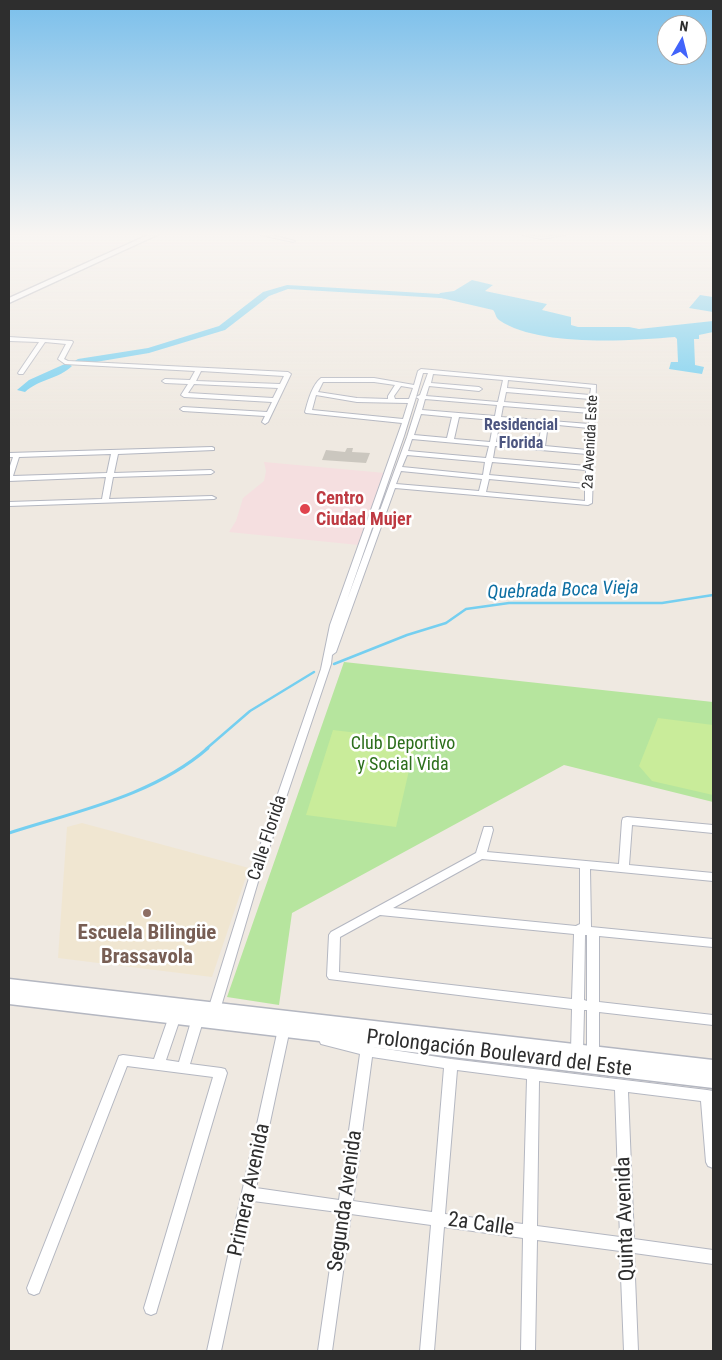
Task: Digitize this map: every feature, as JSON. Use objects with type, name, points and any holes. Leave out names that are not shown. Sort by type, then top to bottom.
[{"type":"street","points":[[10,341],[70,342],[61,358],[67,363],[285,373],[289,376],[265,422]]},
{"type":"street","points":[[21,373],[43,341]]},
{"type":"street","points":[[199,370],[184,395],[276,400]]},
{"type":"street","points":[[392,486],[482,494],[506,378],[422,371]]},
{"type":"street","name":"Calle Florida","points":[[325,668],[334,625],[422,371]]},
{"type":"street","name":"Calle Florida","points":[[214,1010],[255,875],[325,668],[341,634],[431,372]]},
{"type":"street","name":"2a Avenida Este","points":[[482,494],[588,503],[594,386],[589,384],[506,378]]},
{"type":"street","points":[[406,421],[309,413],[314,393],[322,380],[374,380],[416,387]]},
{"type":"street","points":[[165,381],[283,386]]},
{"type":"street","points":[[392,401],[391,396],[399,384]]},
{"type":"street","points":[[427,384],[479,388]]},
{"type":"street","points":[[503,390],[593,397]]},
{"type":"street","points":[[314,393],[357,400],[392,401],[422,398],[593,411]]},
{"type":"street","points":[[183,409],[269,414]]},
{"type":"street","points":[[418,412],[591,426]]},
{"type":"street","points":[[450,441],[456,415]]},
{"type":"street","points":[[541,448],[545,422]]},
{"type":"street","points":[[410,437],[590,452]]},
{"type":"street","points":[[9,455],[212,449]]},
{"type":"street","points":[[105,501],[115,452]]},
{"type":"street","points":[[404,453],[589,468]]},
{"type":"street","points":[[17,454],[9,478],[210,472]]},
{"type":"street","points":[[398,469],[588,486]]},
{"type":"street","points":[[9,504],[212,498]]},
{"type":"street","points":[[624,868],[627,821],[713,829]]},
{"type":"street","points":[[481,855],[488,830]]},
{"type":"street","points":[[713,877],[481,855],[335,935],[333,976],[713,1020]]},
{"type":"street","points":[[585,865],[586,930],[593,1007],[585,1052]]},
{"type":"street","points":[[380,911],[713,943]]},
{"type":"street","points":[[585,1052],[578,1003],[586,930]]},
{"type":"street","name":"Prolongación Boulevard del Este","points":[[9,986],[214,1010],[286,1024],[713,1080]]},
{"type":"street","name":"Prolongación Boulevard del Este","points":[[9,997],[175,1016],[286,1024]]},
{"type":"street","points":[[158,1065],[175,1016]]},
{"type":"street","points":[[182,1068],[198,1018]]},
{"type":"street","points":[[286,1024],[585,1052],[713,1068]]},
{"type":"street","points":[[286,1024],[367,1051],[451,1064],[710,1097],[713,1162]]},
{"type":"street","name":"Primera Avenida","points":[[214,1351],[286,1024]]},
{"type":"street","name":"Segunda Avenida","points":[[325,1351],[367,1051]]},
{"type":"street","points":[[34,1288],[123,1060],[220,1073],[151,1308]]},
{"type":"street","points":[[427,1351],[451,1064]]},
{"type":"street","points":[[528,1351],[533,1074]]},
{"type":"street","name":"Quinta Avenida","points":[[620,1086],[631,1351]]},
{"type":"street","name":"2a Calle","points":[[250,1194],[713,1257]]},
{"type":"shaded area","name":"Centro Ciudad Mujer","points":[[264,462],[385,473],[359,545],[229,532],[236,521],[243,498],[264,481],[266,471]]},
{"type":"shaded area","name":"Escuela Bilingüe Brassavola","points":[[82,823],[249,868],[212,977],[58,958],[67,827]]},
{"type":"green space","name":"Club Deportivo y Social Vida","points":[[344,662],[713,702],[713,802],[564,765],[292,913],[279,1005],[227,997]]},
{"type":"green space","points":[[658,718],[713,725],[713,795],[652,781],[639,766]]},
{"type":"green space","points":[[333,730],[416,740],[396,827],[306,815]]},
{"type":"water","points":[[443,298],[521,298],[547,304],[542,310],[571,317],[571,325],[578,327],[629,327],[639,329],[713,321],[713,332],[699,335],[699,339],[694,339],[695,365],[704,367],[702,374],[669,369],[671,362],[678,362],[677,339],[675,337],[634,340],[584,340],[536,335],[516,329],[499,320],[493,310]]},
{"type":"water","points":[[697,298],[713,298],[713,312],[689,308]]},
{"type":"building","points":[[347,448],[353,448],[352,452],[370,453],[366,463],[322,460],[326,450],[345,452]]},
{"type":"waterway","points":[[78,362],[149,350],[222,328],[260,298]]},
{"type":"waterway","points":[[22,390],[32,382],[56,373],[67,366]]},
{"type":"waterway","name":"Quebrada Boca Vieja","points":[[334,664],[407,635],[446,623],[466,609],[509,603],[662,603],[713,595]]},
{"type":"waterway","name":"Quebrada Boca Vieja","points":[[206,749],[250,711],[314,672]]},
{"type":"waterway","name":"Quebrada Boca Vieja","points":[[9,833],[87,809],[139,790],[186,765],[208,748]]},
{"type":"place","name":"Centro Ciudad Mujer","points":[[305,509]]},
{"type":"place","name":"Escuela Bilingüe Brassavola","points":[[147,913]]},
{"type":"district","name":"Residencial Florida","points":[[521,435]]}]
